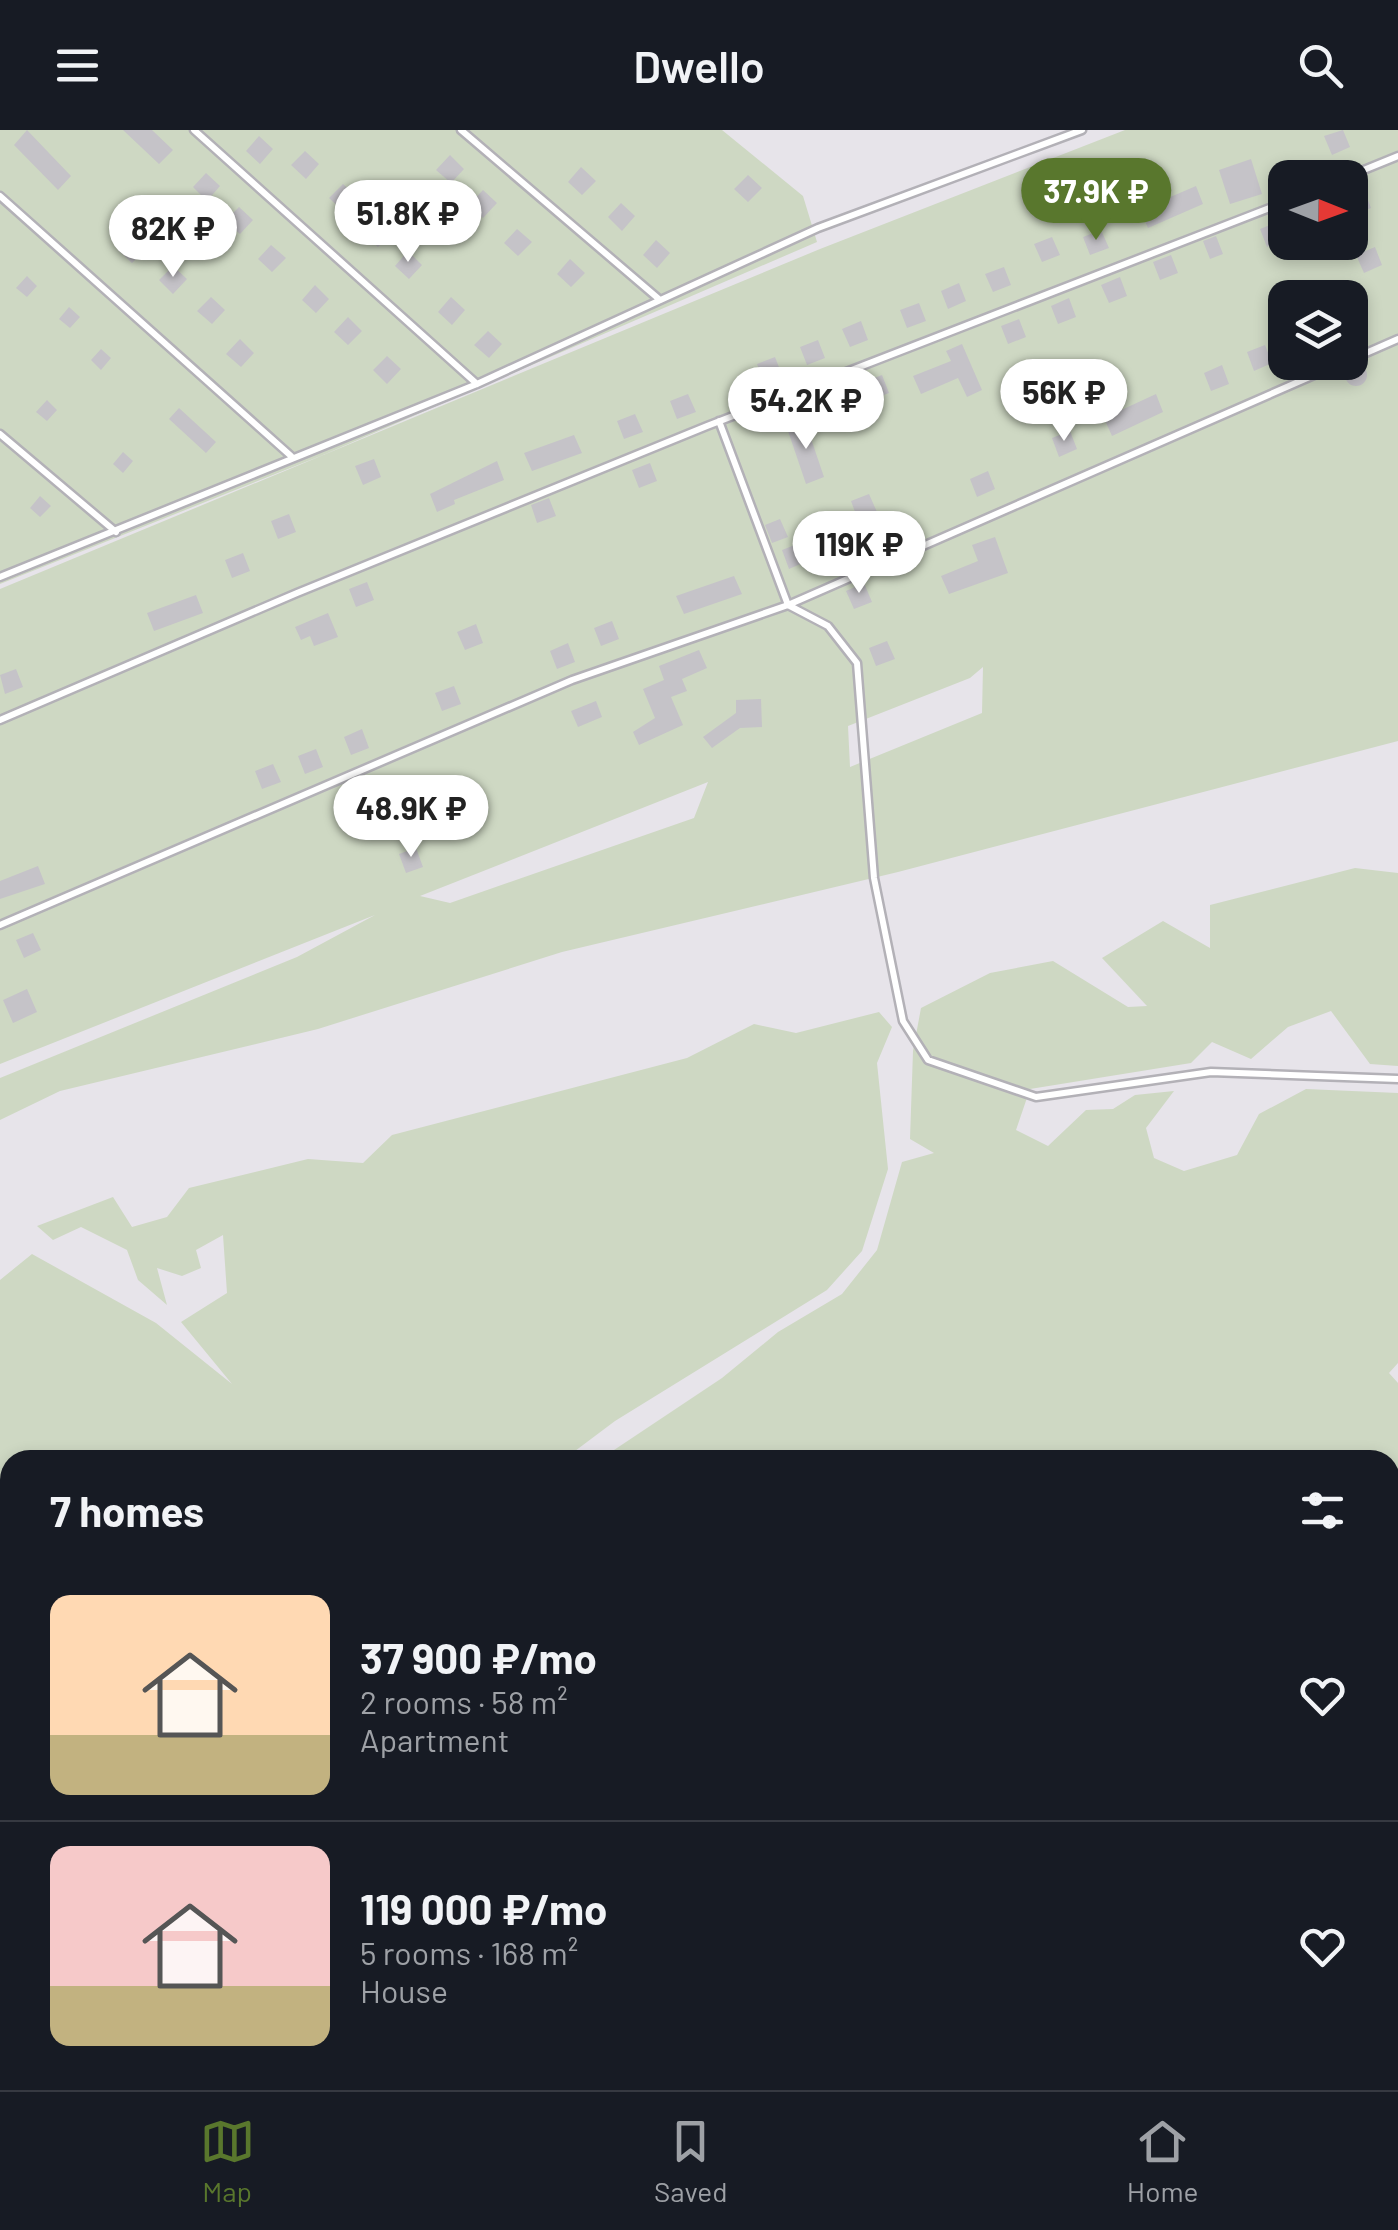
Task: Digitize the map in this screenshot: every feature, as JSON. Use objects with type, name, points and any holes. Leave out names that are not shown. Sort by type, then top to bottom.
[{"type":"lane","points":[[194,130],[478,384]]},
{"type":"lane","points":[[460,130],[660,300]]},
{"type":"lane","points":[[0,578],[291,456],[478,384],[818,228],[1082,130]]},
{"type":"lane","points":[[1368,168],[1398,156]]},
{"type":"lane","points":[[0,196],[291,456]]},
{"type":"lane","points":[[0,720],[296,592],[719,421],[1268,209]]},
{"type":"lane","points":[[1368,352],[1398,339]]},
{"type":"lane","points":[[0,925],[572,680],[788,605],[1303,380]]},
{"type":"lane","points":[[719,421],[788,605],[828,626],[858,663],[874,878],[904,1022],[928,1060],[1036,1097],[1211,1072],[1398,1079]]},
{"type":"lane","points":[[0,434],[116,532]]},
{"type":"green space","points":[[0,130],[722,130],[803,196],[817,242],[323,455],[0,584]]},
{"type":"green space","points":[[1125,130],[1398,130],[1398,741],[898,872],[562,952],[318,1029],[60,1091],[0,1120],[0,1078],[297,957],[375,915],[0,1064],[0,589],[820,249]],"holes":[[[983,667],[982,713],[850,767],[848,726],[970,678]],[[708,782],[694,818],[450,903],[420,896]]]},
{"type":"green space","points":[[1355,868],[1398,873],[1398,1066],[1370,1064],[1331,1011],[1288,1027],[1251,1059],[1212,1042],[1191,1063],[1030,1089],[1016,1130],[1048,1146],[1086,1110],[1113,1109],[1135,1095],[1174,1091],[1146,1128],[1154,1158],[1184,1171],[1237,1155],[1259,1114],[1306,1089],[1398,1093],[1398,1363],[1389,1373],[1398,1383],[1398,1450],[614,1450],[722,1378],[778,1332],[842,1294],[877,1250],[902,1162],[934,1153],[910,1139],[913,1051],[921,1008],[990,973],[1053,961],[1128,1007],[1147,1006],[1102,958],[1163,921],[1210,948],[1210,905]]},
{"type":"green space","points":[[879,1012],[892,1027],[877,1063],[888,1169],[862,1251],[827,1290],[615,1421],[576,1450],[0,1450],[0,1280],[32,1254],[156,1323],[232,1384],[181,1322],[227,1293],[223,1235],[196,1250],[201,1268],[182,1276],[157,1268],[167,1305],[138,1280],[127,1250],[81,1227],[53,1240],[37,1226],[113,1197],[132,1227],[167,1217],[189,1188],[308,1159],[363,1163],[392,1135],[687,1058],[754,1024],[796,1033]]},
{"type":"building","points":[[27,130],[71,176],[58,190],[14,145]]},
{"type":"building","points":[[123,130],[152,130],[173,150],[159,164]]},
{"type":"building","points":[[1343,130],[1350,147],[1332,155],[1324,136]]},
{"type":"building","points":[[259,136],[273,149],[260,164],[246,151]]},
{"type":"building","points":[[305,151],[319,164],[306,179],[291,165]]},
{"type":"building","points":[[450,155],[464,169],[451,183],[436,170]]},
{"type":"building","points":[[1251,159],[1262,194],[1230,204],[1219,170]]},
{"type":"building","points":[[581,167],[596,181],[582,195],[568,182]]},
{"type":"building","points":[[206,173],[220,186],[207,201],[193,187]]},
{"type":"building","points":[[748,175],[762,188],[748,202],[734,189]]},
{"type":"building","points":[[343,184],[357,197],[344,212],[329,198]]},
{"type":"building","points":[[1196,186],[1203,204],[1148,228],[1140,210]]},
{"type":"building","points":[[483,190],[497,203],[483,218],[469,205]]},
{"type":"building","points":[[621,203],[635,216],[622,231],[608,217]]},
{"type":"building","points":[[239,207],[253,220],[240,234],[225,221]]},
{"type":"building","points":[[377,219],[391,233],[378,247],[364,234]]},
{"type":"building","points":[[1268,226],[1268,247],[1267,247],[1260,229]]},
{"type":"building","points":[[517,229],[532,242],[518,256],[504,243]]},
{"type":"building","points":[[1101,230],[1109,248],[1090,255],[1083,237]]},
{"type":"building","points":[[132,235],[146,249],[132,263],[118,250]]},
{"type":"building","points":[[1216,236],[1223,254],[1210,259],[1203,241]]},
{"type":"building","points":[[1052,237],[1060,255],[1042,262],[1034,244]]},
{"type":"building","points":[[656,240],[670,253],[657,268],[643,255]]},
{"type":"building","points":[[271,245],[286,258],[272,272],[258,259]]},
{"type":"building","points":[[1375,247],[1382,265],[1364,273],[1358,260],[1368,260],[1368,250]]},
{"type":"building","points":[[408,251],[422,265],[409,279],[395,266]]},
{"type":"building","points":[[1171,255],[1178,273],[1160,280],[1153,262]]},
{"type":"building","points":[[570,259],[585,273],[571,287],[557,274]]},
{"type":"building","points":[[173,266],[187,279],[173,294],[159,280]]},
{"type":"building","points":[[1004,267],[1011,285],[993,292],[985,274]]},
{"type":"building","points":[[27,276],[37,286],[27,297],[16,288]]},
{"type":"building","points":[[1120,277],[1127,296],[1109,303],[1101,285]]},
{"type":"building","points":[[959,283],[966,301],[948,309],[941,291]]},
{"type":"building","points":[[315,285],[329,299],[316,313],[302,300]]},
{"type":"building","points":[[211,297],[225,310],[212,324],[197,311]]},
{"type":"building","points":[[451,297],[465,310],[452,325],[438,312]]},
{"type":"building","points":[[1069,298],[1076,317],[1058,324],[1051,306]]},
{"type":"building","points":[[919,303],[926,321],[907,328],[900,310]]},
{"type":"building","points":[[69,307],[80,317],[70,328],[59,319]]},
{"type":"building","points":[[348,317],[362,331],[348,345],[334,332]]},
{"type":"building","points":[[1019,319],[1026,337],[1008,344],[1001,326]]},
{"type":"building","points":[[861,321],[868,340],[850,347],[842,329]]},
{"type":"building","points":[[488,331],[502,344],[489,358],[474,345]]},
{"type":"building","points":[[240,339],[254,353],[241,367],[226,354]]},
{"type":"building","points":[[818,340],[825,358],[807,365],[800,347]]},
{"type":"building","points":[[962,344],[982,390],[967,397],[958,378],[921,394],[913,376],[951,361],[946,351]]},
{"type":"building","points":[[1265,345],[1268,365],[1254,371],[1247,352]]},
{"type":"building","points":[[101,349],[111,358],[101,370],[91,360]]},
{"type":"building","points":[[387,356],[401,369],[387,384],[373,370]]},
{"type":"building","points":[[775,357],[782,375],[764,382],[757,364]]},
{"type":"building","points":[[1222,365],[1229,384],[1211,391],[1204,373]]},
{"type":"building","points":[[882,375],[889,393],[871,400],[864,382]]},
{"type":"building","points":[[1346,380],[1366,380],[1356,386]]},
{"type":"building","points":[[835,389],[843,408],[824,415],[817,397]]},
{"type":"building","points":[[688,394],[696,412],[677,419],[670,401]]},
{"type":"building","points":[[1156,394],[1163,412],[1112,436],[1104,418]]},
{"type":"building","points":[[47,400],[57,410],[47,421],[36,412]]},
{"type":"building","points":[[179,408],[216,442],[206,453],[169,419]]},
{"type":"building","points":[[635,414],[643,432],[624,439],[617,421]]},
{"type":"building","points":[[805,421],[824,477],[806,484],[787,428]]},
{"type":"building","points":[[1070,431],[1077,449],[1059,457],[1052,438]]},
{"type":"building","points":[[574,435],[582,453],[532,471],[524,453]]},
{"type":"building","points":[[123,452],[133,461],[123,473],[113,464]]},
{"type":"building","points":[[374,459],[381,477],[363,485],[355,466]]},
{"type":"building","points":[[497,461],[504,480],[454,500],[455,504],[437,512],[430,494]]},
{"type":"building","points":[[650,463],[657,481],[639,488],[632,470]]},
{"type":"building","points":[[988,471],[995,489],[977,497],[970,479]]},
{"type":"building","points":[[869,494],[877,512],[858,520],[851,501]]},
{"type":"building","points":[[40,496],[51,506],[40,517],[30,508]]},
{"type":"building","points":[[549,498],[556,516],[537,523],[531,505]]},
{"type":"building","points":[[289,514],[296,532],[278,539],[271,521]]},
{"type":"building","points":[[780,519],[788,537],[772,543],[765,525]]},
{"type":"building","points":[[995,537],[1008,573],[949,594],[941,576],[978,561],[972,545]]},
{"type":"building","points":[[800,543],[807,561],[789,569],[782,550]]},
{"type":"building","points":[[243,553],[250,571],[232,578],[225,560]]},
{"type":"building","points":[[734,576],[742,594],[684,614],[676,596]]},
{"type":"building","points":[[367,582],[374,600],[356,607],[349,589]]},
{"type":"building","points":[[864,583],[872,602],[854,609],[846,591]]},
{"type":"building","points":[[196,595],[203,613],[154,631],[147,613]]},
{"type":"building","points":[[328,613],[338,637],[314,646],[310,636],[301,640],[295,627]]},
{"type":"building","points":[[612,621],[619,639],[601,646],[594,628]]},
{"type":"building","points":[[476,624],[483,643],[465,650],[457,632]]},
{"type":"building","points":[[887,641],[895,659],[876,666],[869,648]]},
{"type":"building","points":[[568,643],[575,662],[557,669],[550,651]]},
{"type":"building","points":[[699,650],[707,668],[682,679],[687,691],[671,697],[683,725],[639,745],[633,732],[655,718],[643,689],[664,680],[659,666]]},
{"type":"building","points":[[16,669],[23,687],[5,694],[0,675]]},
{"type":"building","points":[[454,686],[461,704],[442,711],[435,693]]},
{"type":"building","points":[[761,699],[762,727],[740,728],[712,748],[703,737],[736,713],[736,700]]},
{"type":"building","points":[[596,701],[602,717],[578,727],[571,711]]},
{"type":"building","points":[[362,729],[369,748],[351,755],[344,737]]},
{"type":"building","points":[[316,749],[323,767],[305,774],[298,756]]},
{"type":"building","points":[[273,764],[281,782],[262,789],[255,771]]},
{"type":"building","points":[[416,848],[423,867],[406,873],[399,854]]},
{"type":"building","points":[[38,866],[45,884],[0,899],[0,881]]},
{"type":"building","points":[[33,933],[41,950],[24,958],[16,940]]},
{"type":"building","points":[[27,989],[37,1012],[13,1023],[3,1000]]}]
